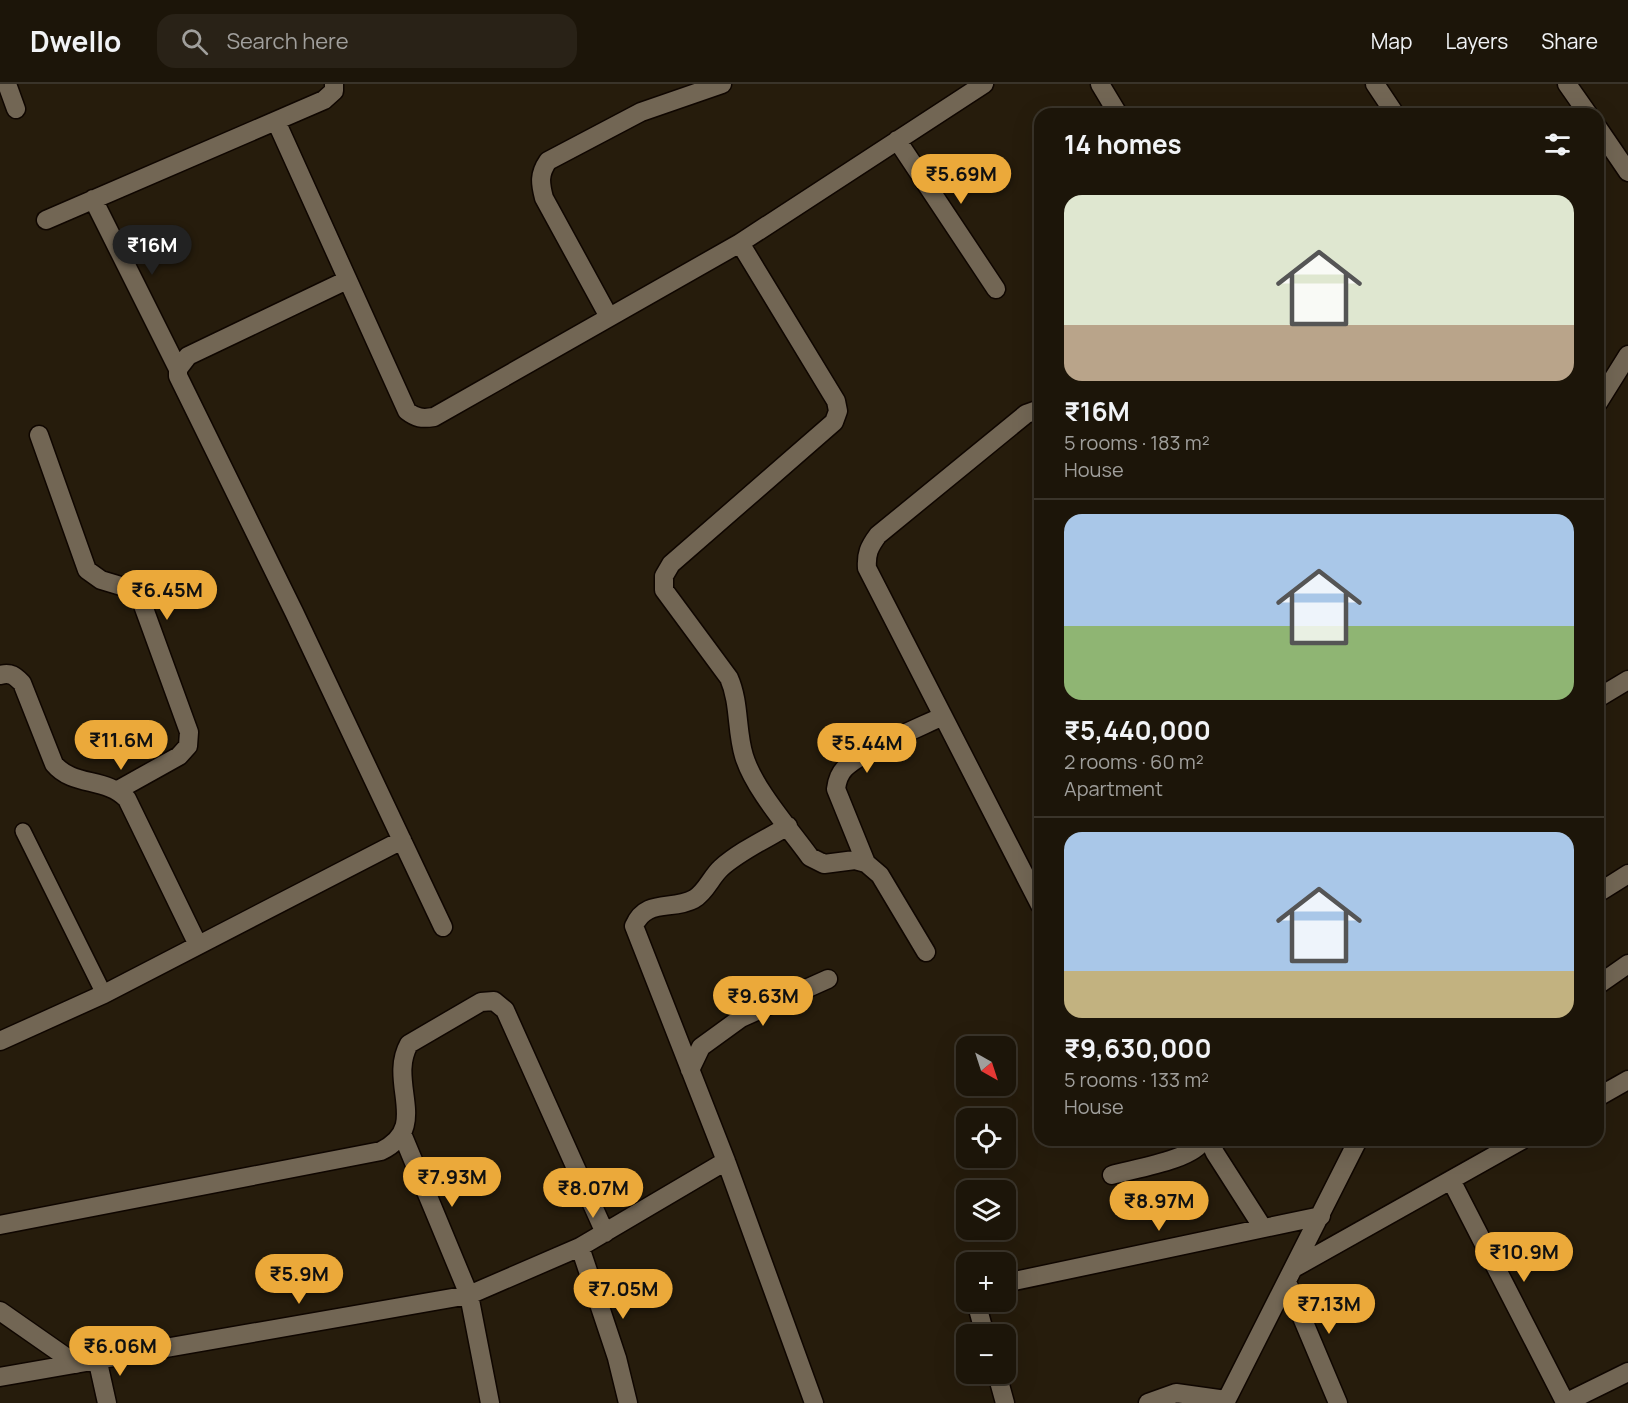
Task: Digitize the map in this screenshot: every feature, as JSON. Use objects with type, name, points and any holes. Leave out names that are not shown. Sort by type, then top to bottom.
[{"type":"street","points":[[7,84],[16,109]]},
{"type":"street","points":[[46,220],[324,100],[334,91],[334,84]]},
{"type":"street","points":[[609,317],[544,198],[540,184],[541,172],[548,161],[619,122],[722,84]]},
{"type":"street","points":[[276,121],[407,411],[414,417],[424,419],[434,417],[740,243],[984,84]]},
{"type":"street","points":[[1100,84],[1114,108]]},
{"type":"street","points":[[1375,84],[1391,108]]},
{"type":"street","points":[[1567,84],[1584,108]]},
{"type":"street","points":[[1604,137],[1628,172]]},
{"type":"street","points":[[897,140],[996,290]]},
{"type":"street","points":[[93,200],[178,369],[178,376],[294,612],[443,927]]},
{"type":"street","points":[[740,243],[836,400],[838,411],[834,422],[671,564],[664,576],[664,590],[729,678],[735,693],[743,754],[751,775],[810,857],[824,864],[855,860],[867,863]]},
{"type":"street","points":[[178,369],[188,356],[347,280]]},
{"type":"street","points":[[1604,394],[1627,360]]},
{"type":"street","points":[[1034,411],[1026,414],[878,535],[869,547],[867,568],[1034,893]]},
{"type":"street","points":[[39,435],[87,570],[101,580],[131,589],[141,600],[189,732],[188,746],[179,756],[118,790]]},
{"type":"street","points":[[0,675],[8,673],[22,683],[54,764],[60,771],[69,777],[107,785],[118,790],[127,799],[198,945]]},
{"type":"street","points":[[1604,694],[1628,680]]},
{"type":"street","points":[[926,952],[880,875],[867,863],[836,789],[837,778],[844,769],[862,756],[943,716]]},
{"type":"street","points":[[788,826],[721,868],[702,893],[694,899],[651,908],[642,913],[634,926],[726,1161],[814,1403]]},
{"type":"street","points":[[0,1041],[104,994],[402,840]]},
{"type":"street","points":[[1604,889],[1628,874]]},
{"type":"street","points":[[1604,981],[1628,964]]},
{"type":"street","points":[[690,1070],[701,1047],[741,1017],[828,980]]},
{"type":"street","points":[[0,1225],[381,1151],[394,1145],[403,1136],[406,1122],[402,1067],[403,1055],[409,1044],[480,1002],[494,1001],[505,1010],[605,1233]]},
{"type":"street","points":[[1604,1094],[1628,1080]]},
{"type":"street","points":[[403,1136],[469,1295],[490,1403]]},
{"type":"street","points":[[1112,1175],[1182,1156],[1198,1146]]},
{"type":"street","points":[[1212,1146],[1263,1228]]},
{"type":"street","points":[[1148,1403],[1176,1393],[1226,1401],[1358,1146]]},
{"type":"street","points":[[1290,1275],[1511,1146]]},
{"type":"street","points":[[0,1377],[76,1364],[97,1358],[469,1295],[580,1247],[726,1161]]},
{"type":"street","points":[[1451,1180],[1565,1403],[1628,1372]]},
{"type":"street","points":[[1016,1281],[1321,1216]]},
{"type":"street","points":[[580,1247],[617,1358],[628,1403]]},
{"type":"street","points":[[1290,1275],[1338,1403]]},
{"type":"street","points":[[0,1311],[76,1364]]},
{"type":"street","points":[[97,1358],[107,1403]]},
{"type":"street","points":[[1000,1384],[1005,1403]]},
{"type":"lane","points":[[23,831],[104,994]]}]
